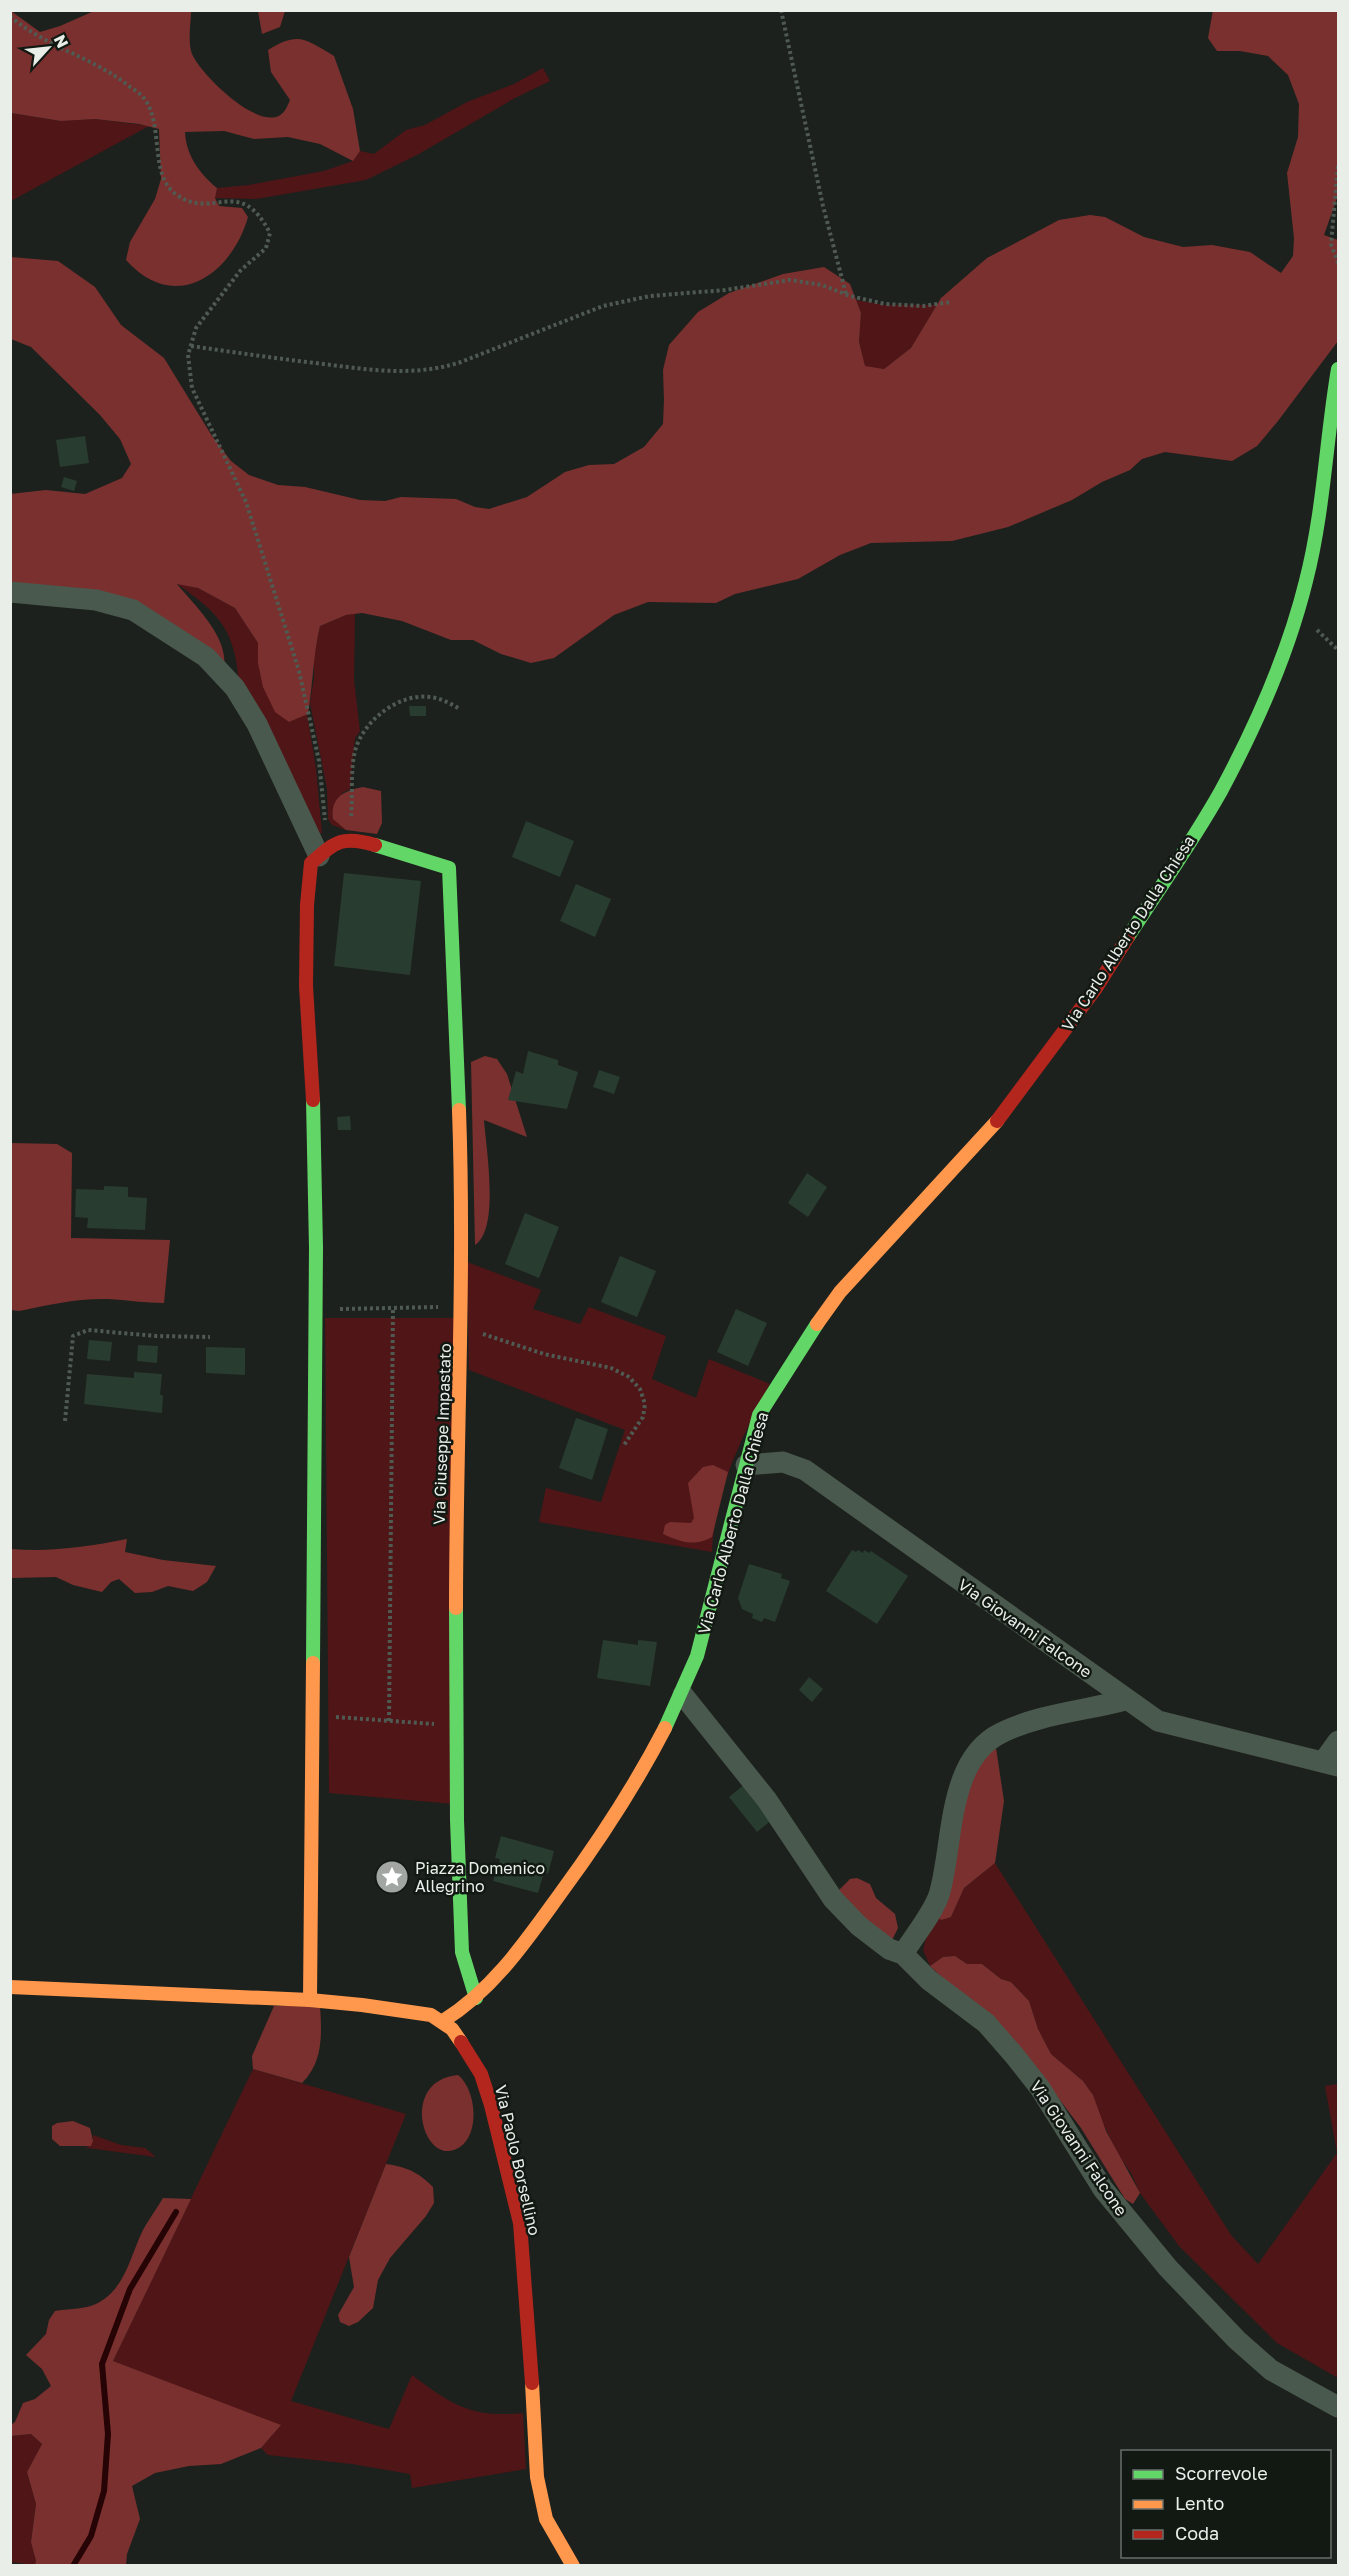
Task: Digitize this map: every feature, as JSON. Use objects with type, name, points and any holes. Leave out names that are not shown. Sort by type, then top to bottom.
[{"type":"street","name":"Via Carlo Alberto Dalla Chiesa","points":[[443,2021],[460,2012],[476,1998],[528,1938],[641,1776],[683,1695],[697,1656],[759,1415],[817,1323],[840,1292],[1005,1112],[1096,988],[1220,792],[1264,705],[1285,652],[1306,582],[1318,529],[1338,369]]},
{"type":"street","points":[[10,592],[96,600],[133,610],[206,657],[236,688],[323,852]]},
{"type":"street","name":"Via Giuseppe Impastato","points":[[349,841],[359,840],[449,868],[462,1197],[462,1330],[456,1499],[455,1725],[462,1952],[476,1998]]},
{"type":"street","points":[[310,2000],[315,1310],[313,1097],[306,986],[307,916],[311,863],[335,842],[349,841]]},
{"type":"street","name":"Via Giovanni Falcone","points":[[746,1465],[783,1461],[805,1470],[1070,1658],[1125,1700],[1158,1721],[1330,1764],[1338,1741]]},
{"type":"street","points":[[683,1695],[767,1800],[833,1899],[859,1926],[890,1948],[903,1954],[938,1897],[959,1791],[972,1758],[990,1739],[1028,1721],[1125,1700]]},
{"type":"street","name":"Via Giovanni Falcone","points":[[903,1954],[929,1980],[986,2023],[1014,2055],[1040,2088],[1103,2190],[1146,2243],[1211,2314],[1272,2370],[1338,2407]]},
{"type":"street","points":[[10,1987],[310,2000],[416,2011],[443,2021]]},
{"type":"street","name":"Via Paolo Borsellino","points":[[443,2021],[465,2048],[481,2074],[504,2159],[519,2223],[523,2259],[537,2477],[546,2519],[573,2565]]},
{"type":"path","points":[[781,10],[823,206],[846,294]]},
{"type":"path","points":[[10,16],[34,34],[113,74],[144,98],[156,125],[158,158],[164,179],[175,195],[192,202],[241,201],[260,214],[270,233],[266,248],[240,271],[213,303],[196,328],[188,355],[192,388],[246,502],[298,671],[319,761],[323,852]]},
{"type":"path","points":[[1338,166],[1331,244],[1338,263]]},
{"type":"path","points":[[191,346],[257,357],[413,373],[461,362],[603,306],[636,298],[790,280],[822,285],[885,304],[923,306],[951,302]]},
{"type":"path","points":[[349,841],[354,752],[367,729],[387,708],[423,697],[440,699],[460,709]]},
{"type":"path","points":[[315,1310],[462,1306]]},
{"type":"path","points":[[388,1721],[393,1308]]},
{"type":"path","points":[[65,1421],[73,1336],[88,1329],[156,1336],[210,1337]]},
{"type":"path","points":[[462,1330],[490,1335],[544,1354],[611,1368],[629,1377],[640,1389],[645,1404],[643,1417],[624,1445]]},
{"type":"path","points":[[313,1716],[455,1725]]},
{"type":"shaded area","points":[[1213,10],[1338,11],[1338,195],[1324,235],[1338,240],[1338,341],[1257,446],[1232,461],[1165,452],[1142,459],[1130,470],[1102,482],[1072,500],[1008,527],[952,541],[871,543],[840,555],[798,579],[735,594],[716,603],[648,602],[614,615],[554,658],[531,663],[501,654],[473,640],[451,640],[402,621],[362,613],[346,615],[320,626],[308,714],[289,722],[275,712],[263,687],[258,663],[258,643],[235,608],[198,588],[177,584],[216,634],[224,656],[224,668],[176,630],[11,588],[10,494],[46,490],[85,494],[122,478],[131,464],[120,439],[100,415],[31,347],[11,339],[11,257],[58,261],[95,287],[121,325],[164,358],[212,436],[231,461],[249,475],[278,485],[305,487],[360,500],[385,501],[401,497],[456,499],[475,507],[489,509],[527,497],[565,472],[589,465],[614,464],[644,447],[663,424],[663,370],[669,345],[698,312],[729,293],[783,274],[824,267],[850,284],[861,313],[859,342],[865,366],[884,369],[911,348],[941,298],[987,258],[1059,220],[1090,215],[1105,217],[1144,237],[1183,247],[1212,245],[1250,252],[1281,273],[1293,256],[1294,238],[1287,173],[1298,137],[1299,104],[1288,75],[1268,56],[1240,51],[1217,51],[1208,38]]},
{"type":"shaded area","points":[[11,11],[40,32],[94,11],[191,11],[190,46],[199,65],[229,97],[254,113],[266,117],[276,117],[281,114],[290,100],[271,72],[268,50],[295,39],[309,42],[334,56],[353,109],[360,151],[353,161],[320,144],[288,137],[254,139],[224,131],[185,132],[188,148],[195,163],[217,188],[215,198],[219,206],[242,208],[248,217],[240,238],[229,256],[215,271],[199,281],[181,286],[163,284],[144,276],[126,260],[130,242],[155,199],[161,179],[159,129],[139,124],[95,119],[61,121],[11,113]]},
{"type":"shaded area","points":[[258,11],[285,11],[280,27],[262,34]]},
{"type":"shaded area","points":[[543,68],[550,81],[515,98],[417,155],[366,180],[256,199],[214,198],[217,188],[249,185],[324,171],[353,161],[360,151],[374,154],[406,130],[425,125],[467,102],[514,84]]},
{"type":"shaded area","points":[[10,113],[61,121],[95,119],[149,126],[11,201]]},
{"type":"shaded area","points":[[856,300],[885,305],[937,305],[911,348],[884,369],[865,367],[859,342],[861,313]]},
{"type":"shaded area","points":[[176,583],[198,588],[235,608],[258,643],[258,663],[289,722],[307,714],[316,768],[322,833],[314,833],[239,682],[233,648],[222,624],[214,613]]},
{"type":"shaded area","points":[[355,614],[354,680],[360,731],[355,738],[350,789],[342,793],[346,830],[332,825],[328,819],[327,789],[310,703],[314,678],[314,655],[320,626],[346,615]]},
{"type":"shaded area","points":[[363,787],[381,791],[382,823],[377,834],[346,830],[333,819],[336,800],[344,793]]},
{"type":"shaded area","points":[[485,1056],[497,1059],[507,1074],[527,1137],[484,1120],[489,1168],[489,1206],[483,1236],[475,1245],[471,1062]]},
{"type":"shaded area","points":[[11,1143],[57,1144],[72,1153],[71,1238],[170,1240],[164,1303],[97,1299],[63,1302],[19,1311],[11,1310]]},
{"type":"shaded area","points":[[467,1262],[541,1290],[533,1309],[580,1324],[589,1307],[666,1336],[652,1379],[696,1398],[709,1359],[770,1384],[731,1465],[718,1508],[712,1552],[539,1522],[546,1488],[601,1502],[625,1430],[469,1370]]},
{"type":"shaded area","points":[[325,1318],[456,1318],[454,1804],[329,1793]]},
{"type":"shaded area","points":[[713,1465],[728,1472],[712,1537],[694,1543],[663,1534],[665,1525],[670,1522],[691,1523],[694,1518],[688,1483],[703,1467]]},
{"type":"shaded area","points":[[127,1539],[125,1552],[163,1560],[216,1566],[207,1582],[193,1591],[168,1586],[152,1592],[135,1593],[119,1579],[111,1582],[102,1592],[73,1585],[56,1577],[11,1578],[11,1549],[69,1548]]},
{"type":"shaded area","points":[[996,1748],[1004,1801],[995,1863],[964,1888],[951,1917],[941,1920],[933,1912],[972,1766]]},
{"type":"shaded area","points":[[995,1863],[1231,2235],[1258,2264],[1337,2153],[1325,2086],[1338,2084],[1338,2378],[1277,2343],[1179,2246],[1140,2193],[1097,2111],[1093,2095],[1083,2081],[1051,2054],[1038,2029],[1029,2001],[1011,1982],[1001,1979],[982,1964],[967,1964],[955,1956],[943,1957],[930,1966],[923,1950],[933,1912],[951,1917],[964,1888]]},
{"type":"shaded area","points":[[857,1878],[870,1884],[876,1898],[895,1914],[898,1928],[891,1942],[836,1893],[850,1879]]},
{"type":"shaded area","points":[[955,1956],[967,1964],[982,1964],[1001,1979],[1011,1982],[1029,2001],[1038,2029],[1051,2054],[1083,2081],[1093,2095],[1106,2131],[1140,2193],[1133,2204],[1125,2199],[1081,2128],[1034,2066],[930,1966],[943,1957]]},
{"type":"shaded area","points":[[274,2006],[320,2006],[320,2047],[314,2066],[302,2083],[253,2069],[252,2056]]},
{"type":"shaded area","points":[[253,2069],[406,2114],[291,2401],[389,2429],[412,2375],[451,2402],[463,2407],[489,2413],[523,2413],[526,2469],[412,2488],[410,2474],[352,2464],[268,2455],[261,2448],[280,2426],[113,2361]]},
{"type":"shaded area","points":[[458,2075],[470,2093],[473,2118],[467,2140],[459,2147],[449,2151],[439,2149],[430,2141],[422,2116],[423,2102],[429,2089],[441,2080]]},
{"type":"shaded area","points":[[73,2121],[90,2128],[93,2141],[91,2146],[60,2146],[52,2139],[52,2126]]},
{"type":"shaded area","points":[[93,2135],[121,2145],[145,2148],[156,2157],[86,2148],[93,2141]]},
{"type":"shaded area","points":[[386,2164],[406,2169],[422,2178],[433,2187],[434,2203],[426,2216],[390,2258],[378,2280],[373,2308],[358,2322],[349,2326],[340,2322],[338,2315],[354,2287],[349,2257]]},
{"type":"shaded area","points":[[163,2198],[191,2199],[113,2361],[281,2425],[261,2448],[221,2464],[189,2466],[155,2473],[132,2486],[140,2519],[127,2554],[126,2565],[35,2565],[31,2542],[36,2504],[27,2472],[42,2444],[31,2434],[11,2436],[11,2425],[15,2422],[23,2403],[35,2399],[51,2386],[42,2369],[26,2355],[46,2334],[49,2320],[55,2311],[92,2306],[114,2290],[126,2271],[143,2230]]},
{"type":"shaded area","points":[[31,2434],[42,2444],[27,2472],[36,2504],[31,2541],[35,2565],[11,2562],[10,2527],[13,2524],[10,2524],[11,2436]]},
{"type":"building","points":[[85,436],[89,463],[60,467],[56,440]]},
{"type":"building","points":[[64,477],[77,481],[74,491],[61,487]]},
{"type":"building","points":[[409,706],[426,706],[426,716],[410,716]]},
{"type":"building","points":[[526,821],[574,841],[560,877],[512,857]]},
{"type":"building","points":[[344,873],[421,881],[410,975],[334,966]]},
{"type":"building","points":[[576,884],[611,899],[595,937],[560,921]]},
{"type":"building","points":[[528,1051],[558,1060],[558,1065],[578,1072],[567,1109],[508,1100],[516,1071],[523,1074]]},
{"type":"building","points":[[599,1070],[620,1077],[614,1094],[593,1087]]},
{"type":"building","points":[[350,1116],[351,1130],[338,1130],[337,1117]]},
{"type":"building","points":[[807,1173],[827,1187],[808,1217],[788,1203]]},
{"type":"building","points":[[104,1186],[128,1187],[128,1197],[147,1198],[145,1230],[87,1228],[88,1218],[75,1217],[76,1189],[104,1190]]},
{"type":"building","points":[[525,1213],[559,1227],[539,1278],[505,1264]]},
{"type":"building","points":[[620,1256],[656,1271],[637,1317],[601,1302]]},
{"type":"building","points":[[736,1309],[767,1323],[748,1366],[717,1352]]},
{"type":"building","points":[[89,1340],[112,1342],[110,1361],[87,1359]]},
{"type":"building","points":[[138,1345],[158,1346],[157,1363],[137,1361]]},
{"type":"building","points":[[206,1347],[245,1348],[245,1375],[206,1373]]},
{"type":"building","points":[[134,1372],[162,1374],[160,1395],[163,1395],[162,1413],[84,1404],[87,1374],[134,1378]]},
{"type":"building","points":[[576,1418],[608,1429],[592,1480],[559,1468]]},
{"type":"building","points":[[852,1550],[863,1553],[864,1550],[869,1553],[871,1551],[908,1576],[877,1624],[826,1591]]},
{"type":"building","points":[[749,1564],[782,1574],[781,1578],[790,1581],[775,1622],[764,1618],[762,1622],[752,1618],[753,1614],[742,1609],[738,1598]]},
{"type":"building","points":[[603,1640],[638,1645],[638,1640],[657,1642],[650,1686],[597,1678]]},
{"type":"building","points":[[809,1677],[823,1689],[812,1702],[799,1690]]},
{"type":"building","points":[[745,1784],[773,1819],[757,1832],[729,1797]]},
{"type":"building","points":[[501,1836],[554,1851],[548,1874],[544,1872],[538,1893],[493,1881],[500,1859],[495,1858]]},
{"type":"waterway","points":[[73,2566],[91,2536],[104,2491],[108,2434],[102,2364],[130,2289],[176,2212]]},
{"type":"traffic: fast","points":[[1128,937],[1221,791],[1247,740],[1281,662],[1299,608],[1312,555],[1338,369]]},
{"type":"traffic: fast","points":[[375,845],[449,868],[459,1110]]},
{"type":"traffic: fast","points":[[313,1100],[316,1248],[313,1663]]},
{"type":"traffic: fast","points":[[665,1728],[697,1656],[759,1415],[817,1324]]},
{"type":"traffic: fast","points":[[456,1608],[457,1820],[462,1952],[476,1998]]},
{"type":"traffic: slow","points":[[456,1608],[461,1297],[459,1110]]},
{"type":"traffic: slow","points":[[817,1324],[840,1292],[997,1121]]},
{"type":"traffic: slow","points":[[310,2000],[313,1663]]},
{"type":"traffic: slow","points":[[443,2021],[461,2009],[493,1980],[534,1929],[616,1813],[665,1728]]},
{"type":"traffic: slow","points":[[10,1987],[310,2000],[362,2005],[431,2015],[452,2029],[461,2042]]},
{"type":"traffic: slow","points":[[532,2383],[537,2477],[546,2519],[573,2566]]},
{"type":"traffic: jam","points":[[313,1100],[306,986],[307,905],[311,863],[340,842],[354,841],[375,845]]},
{"type":"traffic: jam","points":[[997,1121],[1096,988],[1128,937]]},
{"type":"traffic: jam","points":[[461,2042],[481,2074],[491,2105],[520,2223],[532,2383]]},
{"type":"place","name":"Piazza Domenico Allegrino","points":[[392,1877]]}]
